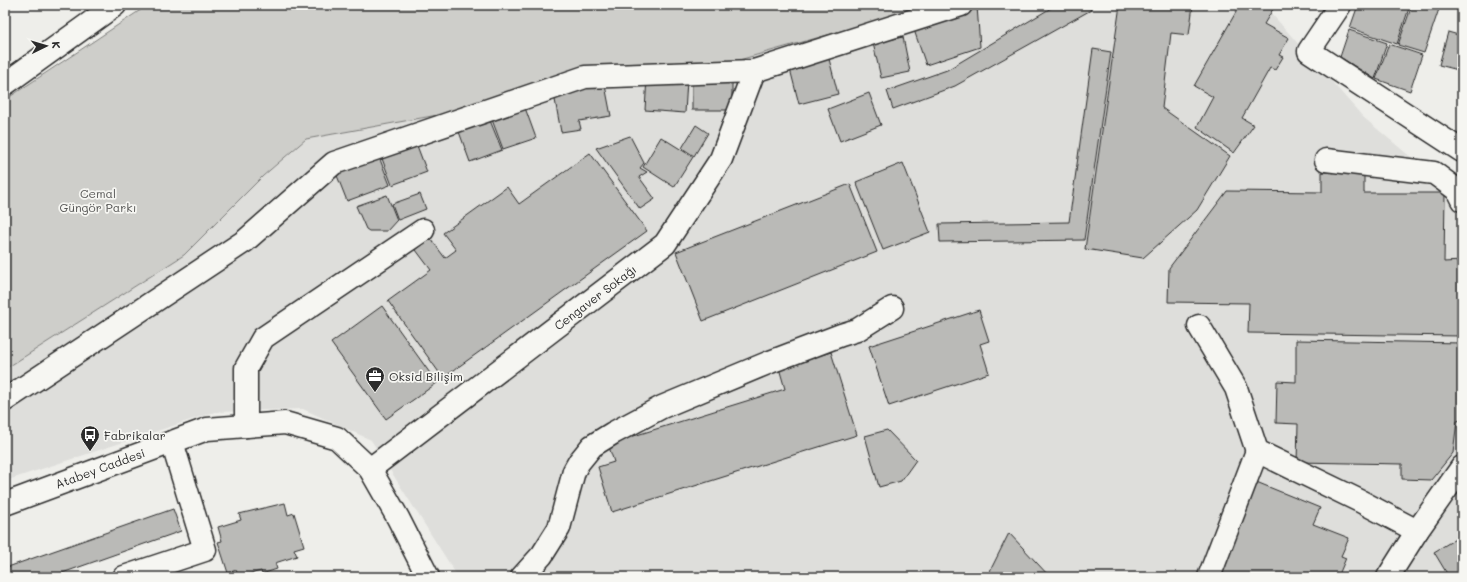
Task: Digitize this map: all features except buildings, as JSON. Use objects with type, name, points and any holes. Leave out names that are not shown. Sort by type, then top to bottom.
[{"type":"street","points":[[5,84],[115,5]]},
{"type":"street","points":[[5,400],[245,240],[334,163],[585,77],[754,71],[961,5]]},
{"type":"street","points":[[1340,5],[1309,51],[1462,151]]},
{"type":"street","name":"Cengaver Sokağı","points":[[370,469],[665,244],[721,159],[754,71]]},
{"type":"street","points":[[1326,160],[1434,173],[1457,190],[1462,200]]},
{"type":"street","points":[[246,426],[246,368],[262,338],[423,230]]},
{"type":"street","points":[[522,577],[542,555],[559,528],[574,471],[578,462],[592,446],[662,407],[770,362],[857,330],[892,308]]},
{"type":"street","points":[[1199,326],[1236,388],[1257,451],[1209,577]]},
{"type":"street","name":"Atabey Caddesi","points":[[5,504],[207,429],[285,423],[337,438],[370,469],[398,518],[428,577]]},
{"type":"street","points":[[124,577],[204,550],[172,442]]},
{"type":"street","points":[[1257,451],[1360,501],[1417,531]]},
{"type":"street","points":[[1388,577],[1417,531],[1462,467]]},
{"type":"shaded area","points":[[933,5],[1264,5],[1363,117],[1462,200],[1462,577],[458,577],[371,440],[303,409],[215,412],[5,481],[5,369],[184,255],[263,176],[306,139],[739,60]]},
{"type":"green space","name":"Cemal Güngör Parkı","points":[[148,5],[933,5],[739,60],[306,139],[263,176],[184,255],[5,369],[5,100]]},
{"type":"place","name":"Oksid Bilişim","points":[[375,393]]},
{"type":"place","name":"Fabrikalar","points":[[90,452]]}]
